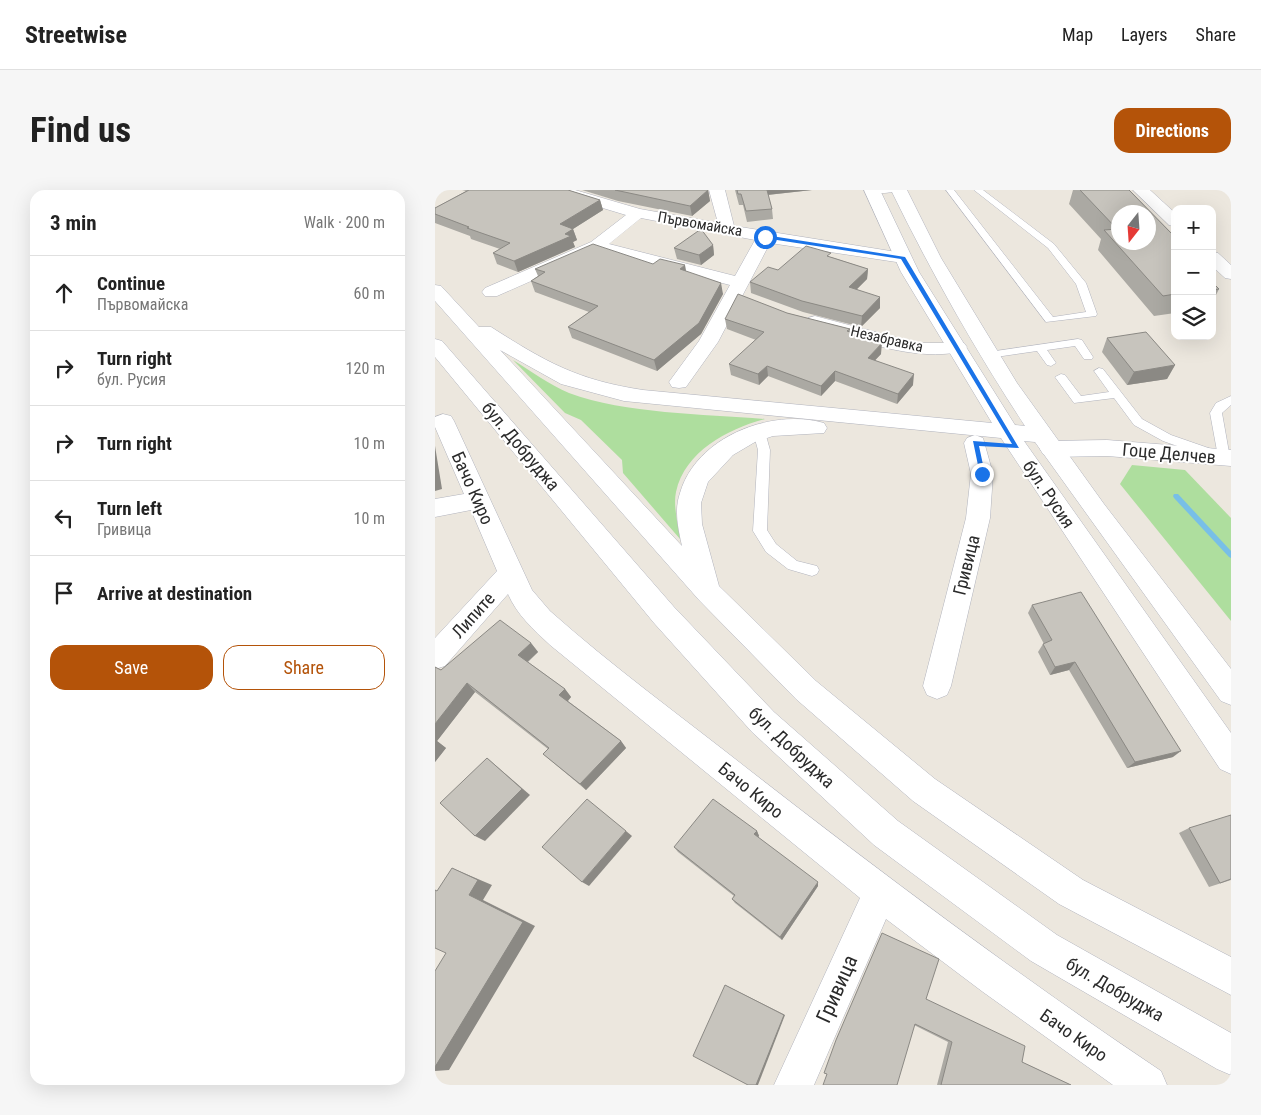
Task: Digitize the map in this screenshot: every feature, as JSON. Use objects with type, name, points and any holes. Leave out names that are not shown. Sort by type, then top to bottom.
[{"type":"main road","name":"Първомайска","points":[[559,190],[637,213],[727,228],[765,237],[903,258]]},
{"type":"main road","points":[[717,190],[727,228]]},
{"type":"main road","name":"бул. Русия","points":[[872,190],[910,272],[1012,439],[1231,759]]},
{"type":"main road","name":"бул. Русия","points":[[899,190],[939,273],[989,355],[1046,442],[1231,692]]},
{"type":"main road","points":[[1141,190],[1171,218]]},
{"type":"main road","points":[[491,292],[597,246],[637,213]]},
{"type":"main road","points":[[679,382],[708,342],[765,237]]},
{"type":"main road","points":[[597,246],[736,288],[751,301]]},
{"type":"main road","points":[[1216,260],[1231,274]]},
{"type":"main road","points":[[435,290],[708,592],[806,690],[924,790],[1071,892],[1231,977]]},
{"type":"main road","points":[[457,314],[537,364],[568,379],[600,390],[643,397],[928,423],[1012,439]]},
{"type":"main road","name":"Незабравка","points":[[795,318],[917,349],[957,348]]},
{"type":"main road","name":"бул. Добруджа","points":[[435,345],[664,615],[763,722],[886,833],[1044,948],[1231,1054]]},
{"type":"main road","points":[[928,423],[951,419],[967,413],[973,404],[975,396],[974,375]]},
{"type":"main road","name":"Бачо Киро","points":[[443,421],[522,597],[540,619],[880,893],[1075,1038],[1147,1085]]},
{"type":"main road","points":[[708,592],[691,535],[689,502],[697,479],[713,459],[759,432],[795,427],[975,443],[1012,439]]},
{"type":"main road","name":"Гоце Делчев","points":[[1012,439],[1228,458]]},
{"type":"main road","name":"Гривица","points":[[937,686],[978,518],[982,474],[975,443]]},
{"type":"main road","points":[[435,508],[478,500]]},
{"type":"main road","name":"Липите","points":[[435,657],[511,573]]},
{"type":"main road","name":"Гривица","points":[[794,1085],[880,893]]},
{"type":"lane","points":[[872,190],[893,190]]},
{"type":"lane","points":[[951,190],[1050,320],[1092,314],[1081,283],[1051,246],[978,190]]},
{"type":"lane","points":[[989,355],[1078,342],[1089,357]]},
{"type":"lane","points":[[1040,348],[1051,363]]},
{"type":"lane","points":[[1099,371],[1138,422],[1167,438],[1228,458]]},
{"type":"lane","points":[[1061,377],[1078,400],[1116,394]]},
{"type":"lane","points":[[1228,458],[1217,412],[1220,406],[1231,400]]},
{"type":"lane","points":[[759,432],[764,450],[761,531],[771,548],[793,565],[812,570]]},
{"type":"green space","points":[[513,360],[562,390],[591,400],[665,412],[765,419],[751,423],[723,436],[698,454],[689,465],[681,478],[675,497],[680,539],[623,473],[622,460],[581,420],[565,413]]},
{"type":"green space","points":[[1132,465],[1185,470],[1231,518],[1231,621],[1120,484]]},
{"type":"building","points":[[469,190],[568,190],[600,200],[560,224],[573,229],[565,234],[571,236],[514,261],[493,253],[510,243],[467,228],[469,227],[435,214],[435,208]]},
{"type":"building","points":[[615,190],[708,190],[690,206]]},
{"type":"building","points":[[737,190],[767,190],[772,209],[746,211],[741,194],[738,194]]},
{"type":"building","points":[[1080,190],[1129,190],[1144,205],[1111,205],[1111,223]]},
{"type":"building","points":[[1156,218],[1171,233],[1171,295],[1163,296],[1122,250],[1156,250]]},
{"type":"building","points":[[701,229],[713,245],[699,255],[674,248]]},
{"type":"building","points":[[1111,229],[1111,238],[1104,230]]},
{"type":"building","points":[[593,244],[653,264],[660,259],[685,265],[680,269],[721,283],[699,323],[654,360],[568,327],[598,306],[531,281],[545,272],[535,269]]},
{"type":"building","points":[[806,246],[831,253],[827,256],[868,269],[849,287],[880,297],[862,316],[802,301],[750,282],[768,267],[778,270]]},
{"type":"building","points":[[738,294],[787,313],[850,329],[847,331],[882,343],[868,358],[914,374],[898,394],[835,371],[821,386],[767,366],[758,374],[729,364],[764,332],[725,319]]},
{"type":"building","points":[[1146,332],[1175,365],[1134,372],[1107,338]]},
{"type":"building","points":[[1081,592],[1181,751],[1135,762],[1075,662],[1055,667],[1043,644],[1052,640],[1032,605]]},
{"type":"building","points":[[500,620],[531,643],[518,655],[565,689],[559,695],[621,741],[580,784],[543,754],[549,748],[467,683],[435,724],[435,667],[441,670]]},
{"type":"building","points":[[487,758],[522,789],[475,836],[440,803]]},
{"type":"building","points":[[587,799],[626,831],[582,882],[542,847]]},
{"type":"building","points":[[713,799],[757,831],[754,834],[818,882],[780,937],[732,899],[735,895],[674,847]]},
{"type":"building","points":[[1231,815],[1231,879],[1220,883],[1189,828]]},
{"type":"building","points":[[452,868],[478,880],[469,895],[523,922],[435,1067],[435,971],[446,953],[435,948],[435,890],[437,891]]},
{"type":"building","points":[[882,933],[939,959],[926,999],[1025,1046],[1022,1062],[1071,1085],[941,1085],[952,1042],[915,1024],[897,1085],[823,1085],[827,1074],[824,1073],[836,1040]]},
{"type":"building","points":[[725,985],[784,1015],[756,1085],[748,1085],[693,1056]]},
{"type":"waterway","points":[[1176,496],[1231,555]]},
{"type":"route","points":[[765,237],[903,258],[1017,447],[975,443],[982,474]]}]
